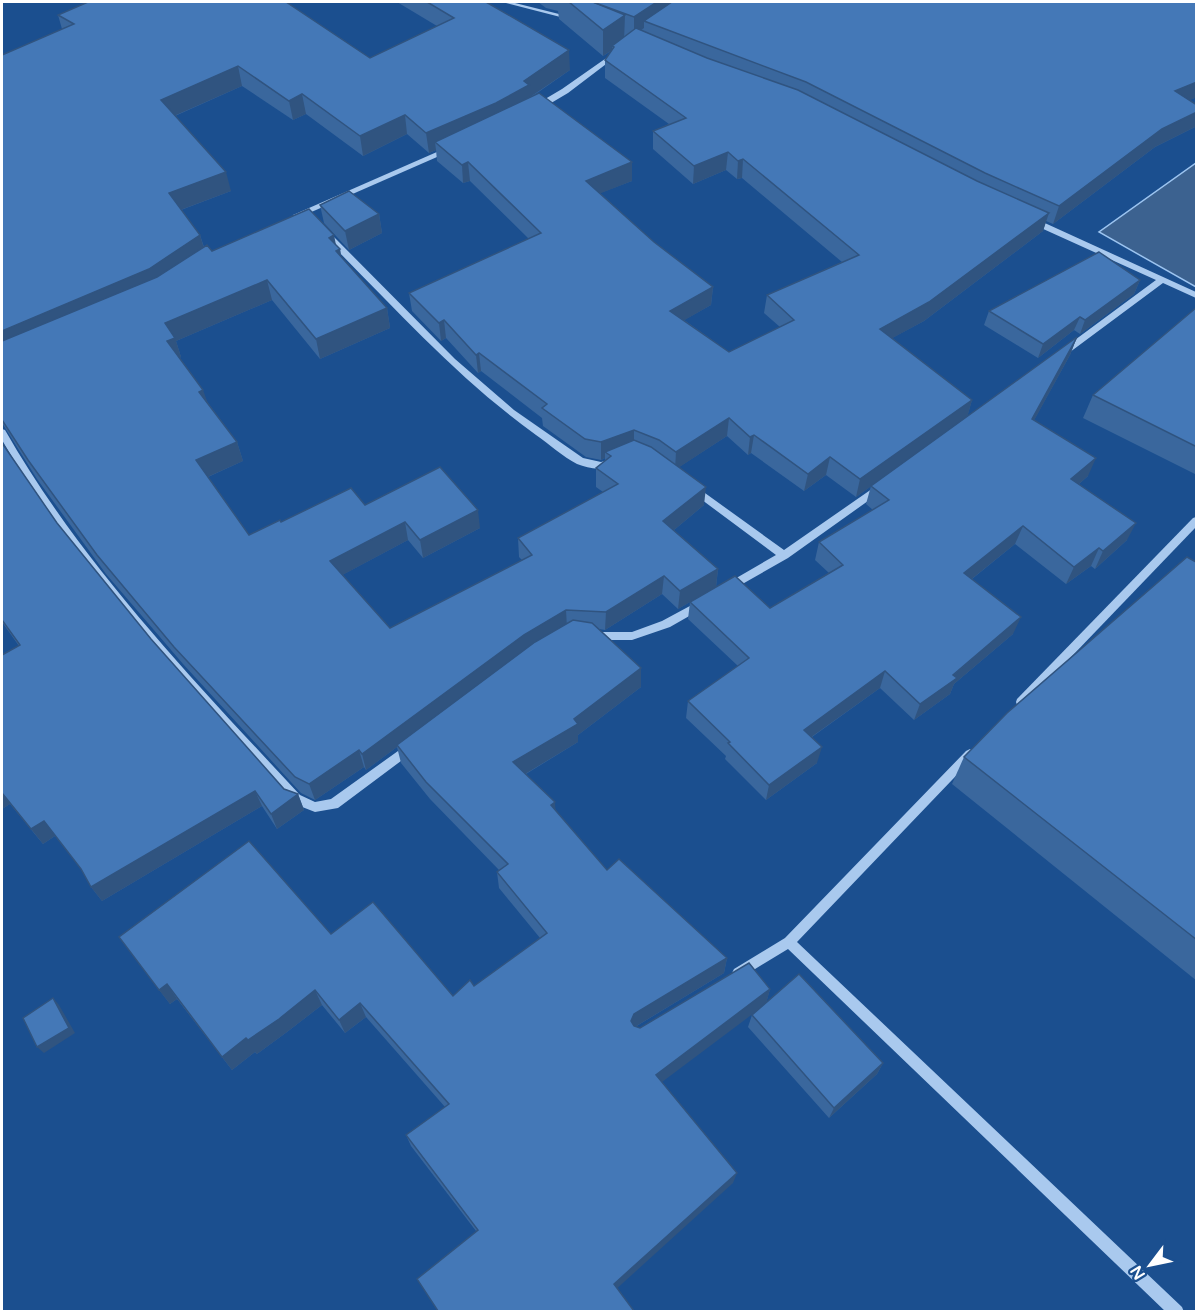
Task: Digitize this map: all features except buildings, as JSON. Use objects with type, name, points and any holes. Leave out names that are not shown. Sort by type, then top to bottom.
[{"type":"street","points":[[505,2],[584,21]]},
{"type":"street","points":[[534,109],[565,91],[618,52]]},
{"type":"street","points":[[284,222],[458,146]]},
{"type":"street","points":[[305,212],[313,220]]},
{"type":"street","points":[[1019,214],[1197,295]]},
{"type":"street","points":[[322,229],[452,361],[511,412],[580,461],[601,466],[622,457]]},
{"type":"street","points":[[1057,358],[1162,280]]},
{"type":"street","points":[[2,432],[14,456],[93,569],[296,800],[315,807],[334,804],[418,742]]},
{"type":"street","points":[[682,482],[784,555]]},
{"type":"street","points":[[582,635],[632,636],[666,624],[784,555],[885,484]]},
{"type":"street","points":[[1015,708],[1197,521]]},
{"type":"street","points":[[729,979],[789,942],[975,749]]},
{"type":"street","points":[[789,942],[1177,1311]]},
{"type":"water","points":[[1196,163],[1196,287],[1099,232]]}]
